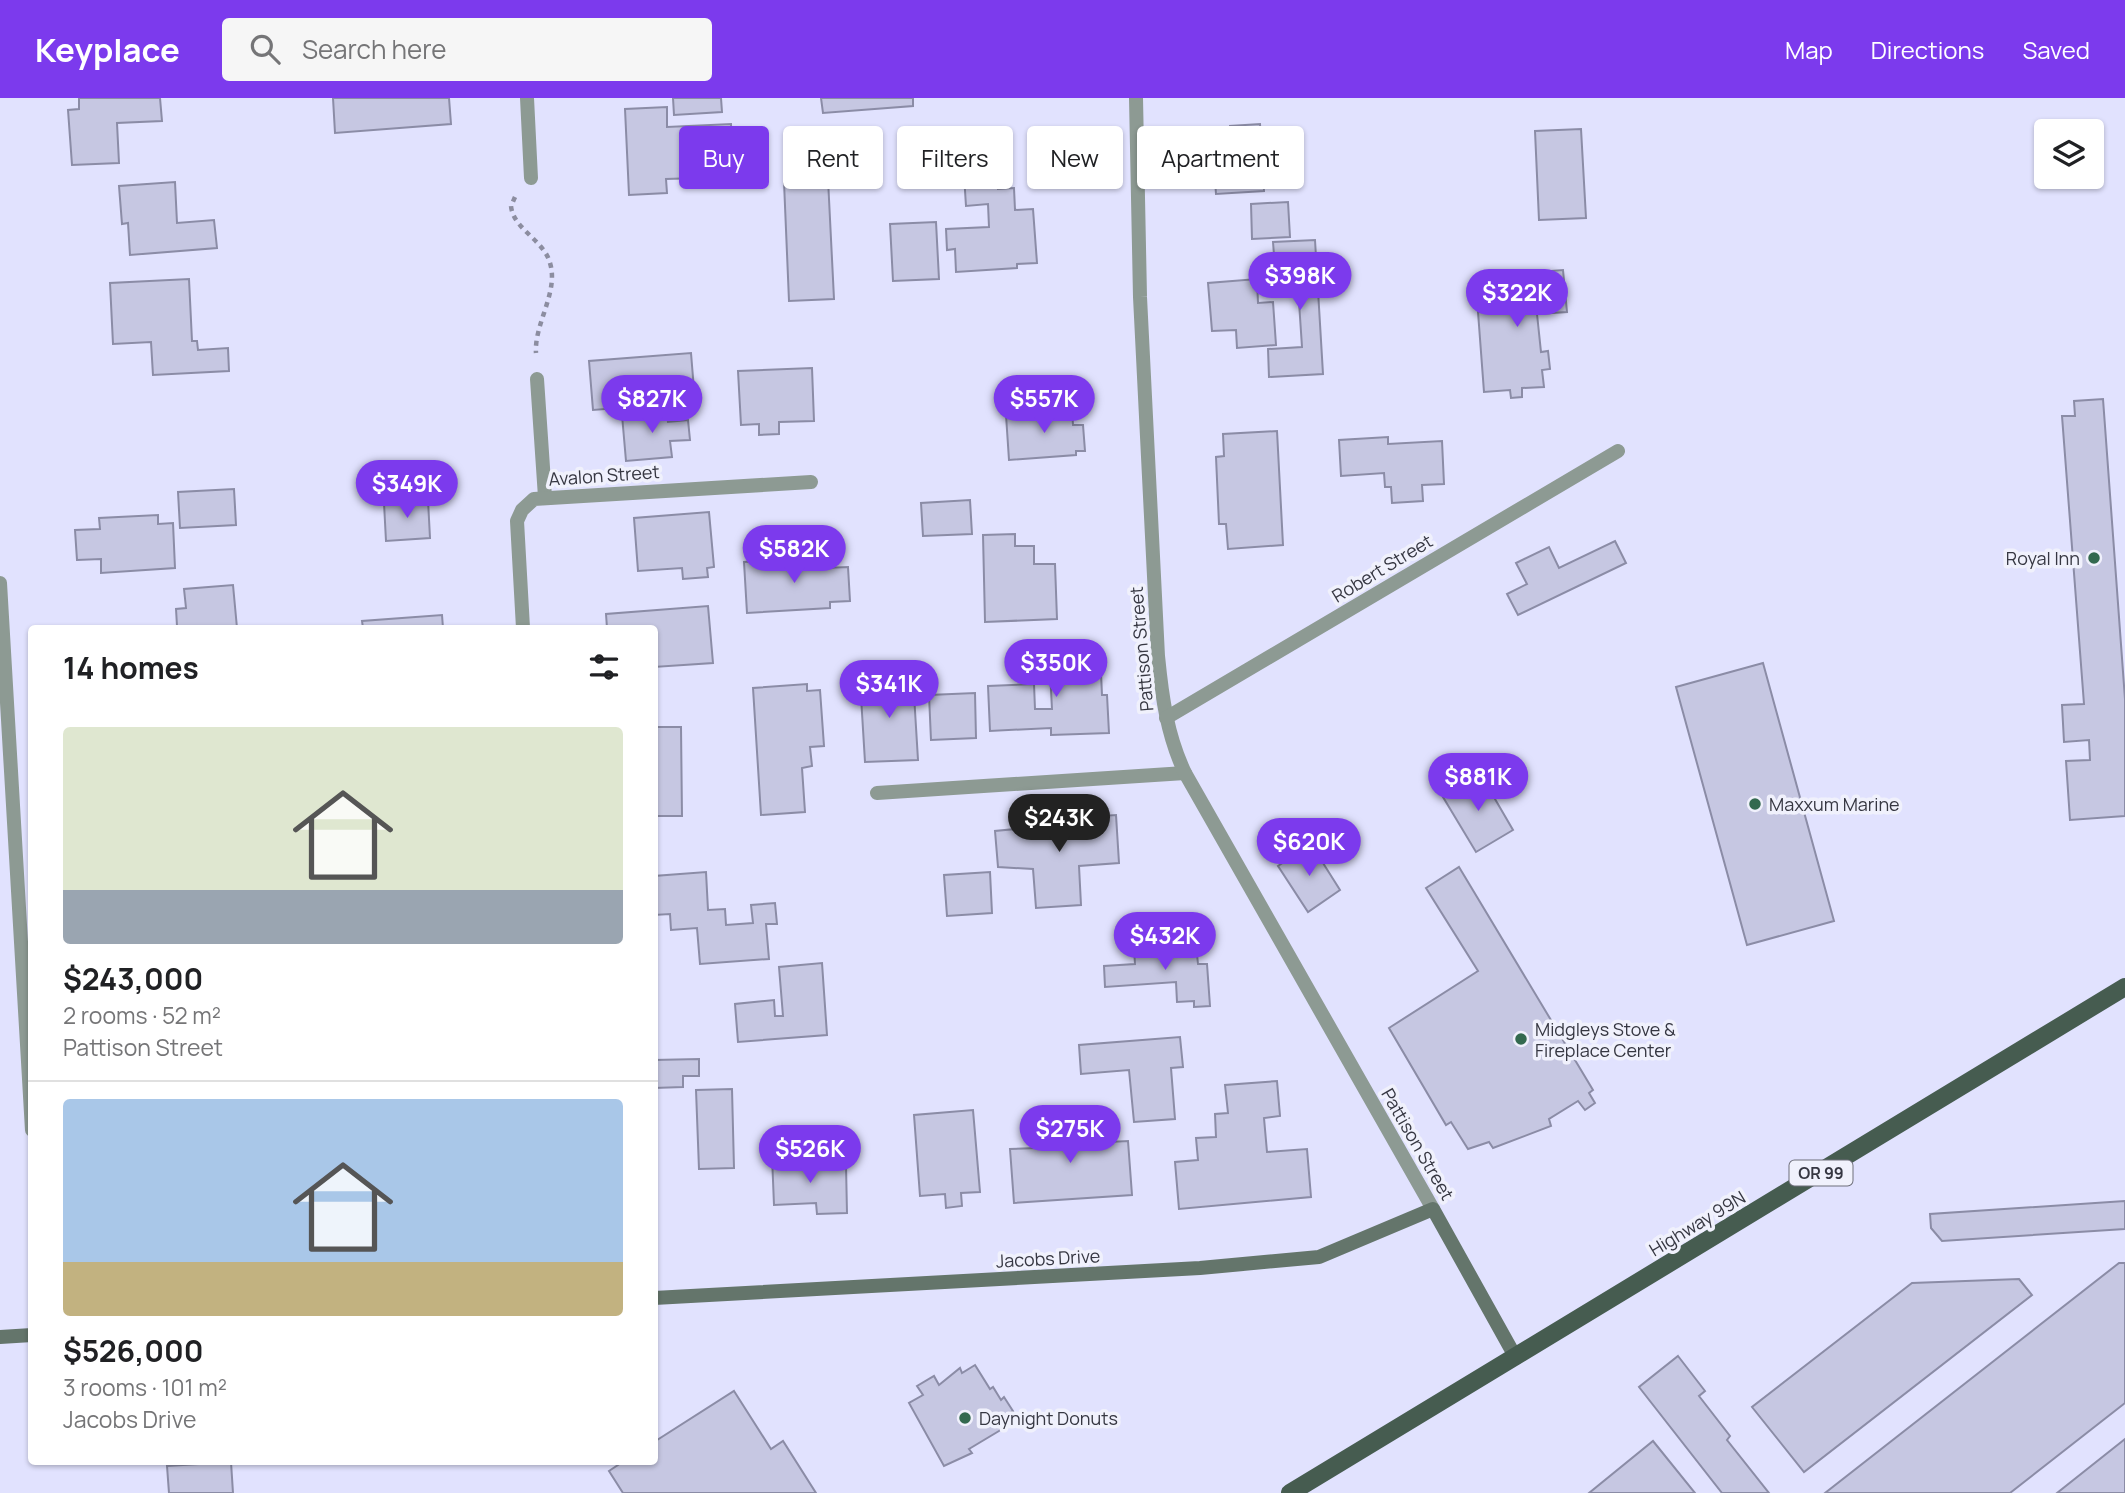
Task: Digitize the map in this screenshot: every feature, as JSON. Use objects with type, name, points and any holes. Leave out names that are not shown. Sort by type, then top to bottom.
[{"type":"main road","name":"Highway 99N","points":[[1290,1493],[2125,987]]},
{"type":"street","points":[[527,98],[531,178]]},
{"type":"street","name":"Pattison Street","points":[[1136,98],[1142,339],[1158,656],[1166,718],[1185,773],[1516,1358]]},
{"type":"street","points":[[537,379],[545,497]]},
{"type":"street","name":"Robert Street","points":[[1166,718],[1618,451]]},
{"type":"street","name":"Avalon Street","points":[[523,625],[517,521],[522,510],[534,499],[811,482]]},
{"type":"street","points":[[0,583],[2,658],[28,1067]]},
{"type":"street","points":[[877,793],[1185,773]]},
{"type":"street","name":"Jacobs Drive","points":[[658,1298],[1186,1269],[1319,1257],[1335,1253],[1433,1209]]},
{"type":"street","points":[[0,1336],[28,1335]]},
{"type":"path","points":[[531,178],[511,206],[516,219],[541,244],[550,262],[550,289],[536,339],[537,379]]},
{"type":"building","points":[[79,98],[160,98],[162,121],[117,123],[119,163],[72,165],[68,110],[79,109]]},
{"type":"building","points":[[333,98],[449,98],[451,124],[335,133]]},
{"type":"building","points":[[673,98],[721,98],[722,112],[674,115]]},
{"type":"building","points":[[821,98],[913,98],[913,106],[823,113]]},
{"type":"building","points":[[667,107],[667,127],[679,126],[679,179],[666,179],[667,193],[629,195],[625,109]]},
{"type":"building","points":[[731,124],[731,126],[688,126]]},
{"type":"building","points":[[1581,129],[1586,218],[1539,220],[1535,131]]},
{"type":"building","points":[[175,182],[177,223],[214,220],[217,248],[130,255],[128,223],[122,224],[119,186]]},
{"type":"building","points":[[1014,188],[1015,210],[1033,209],[1037,263],[1017,264],[1017,268],[956,272],[955,249],[947,250],[946,229],[989,227],[988,204],[966,206],[965,189]]},
{"type":"building","points":[[784,189],[828,189],[834,299],[789,301]]},
{"type":"building","points":[[1216,189],[1264,189],[1264,191],[1216,194]]},
{"type":"building","points":[[1288,202],[1290,237],[1252,239],[1251,204]]},
{"type":"building","points":[[936,222],[939,279],[893,281],[890,224]]},
{"type":"building","points":[[1315,240],[1323,374],[1269,377],[1268,349],[1302,347],[1298,287],[1292,288],[1290,267],[1275,268],[1273,242]]},
{"type":"building","points":[[1563,270],[1567,312],[1537,314],[1541,352],[1548,351],[1550,369],[1542,370],[1544,387],[1522,388],[1522,397],[1511,398],[1510,390],[1484,392],[1478,312],[1487,312],[1484,276]]},
{"type":"building","points":[[189,279],[192,341],[197,341],[198,350],[228,348],[229,371],[153,375],[151,342],[113,344],[110,283]]},
{"type":"building","points":[[1257,279],[1258,303],[1273,302],[1276,345],[1237,348],[1236,330],[1212,331],[1208,283]]},
{"type":"building","points":[[691,353],[695,402],[593,410],[589,361]]},
{"type":"building","points":[[812,368],[814,421],[779,422],[779,434],[759,435],[759,424],[741,425],[738,371]]},
{"type":"building","name":"Royal Inn","points":[[2103,399],[2125,699],[2125,816],[2070,820],[2066,761],[2090,760],[2089,740],[2064,742],[2062,705],[2084,704],[2062,416],[2075,416],[2074,401]]},
{"type":"building","points":[[1072,410],[1073,425],[1083,425],[1085,451],[1076,451],[1076,455],[1009,460],[1006,415]]},
{"type":"building","points":[[667,411],[668,422],[688,420],[690,440],[670,441],[672,457],[626,461],[622,415]]},
{"type":"building","points":[[1277,431],[1283,545],[1228,549],[1226,524],[1219,524],[1216,457],[1224,456],[1223,434]]},
{"type":"building","points":[[1388,437],[1388,444],[1442,441],[1444,484],[1422,485],[1423,501],[1392,503],[1391,487],[1385,487],[1384,473],[1341,476],[1339,440]]},
{"type":"building","points":[[234,489],[236,525],[180,528],[178,492]]},
{"type":"building","points":[[428,500],[430,538],[386,541],[384,503]]},
{"type":"building","points":[[970,500],[972,534],[923,536],[921,503]]},
{"type":"building","points":[[709,512],[714,567],[707,568],[708,577],[683,579],[682,568],[638,571],[634,518]]},
{"type":"building","points":[[158,515],[158,524],[173,523],[175,568],[101,573],[101,559],[77,560],[75,530],[100,529],[99,518]]},
{"type":"building","points":[[1015,534],[1015,546],[1034,546],[1034,564],[1055,564],[1057,619],[985,622],[983,535]]},
{"type":"building","points":[[1615,541],[1626,563],[1518,615],[1507,594],[1527,584],[1516,563],[1549,547],[1559,568]]},
{"type":"building","points":[[824,557],[825,568],[848,567],[850,601],[830,602],[830,608],[747,613],[744,562]]},
{"type":"building","points":[[233,585],[237,625],[177,625],[176,609],[186,608],[184,589]]},
{"type":"building","points":[[708,606],[713,663],[658,667],[658,625],[607,625],[606,614]]},
{"type":"building","points":[[442,615],[443,625],[363,625],[362,621]]},
{"type":"building","points":[[1100,650],[1102,695],[1107,695],[1109,733],[1051,735],[1051,728],[990,731],[988,686],[1034,684],[1035,709],[1052,709],[1049,652]]},
{"type":"building","name":"Maxxum Marine","points":[[1763,663],[1834,921],[1747,945],[1676,687]]},
{"type":"building","points":[[913,678],[918,760],[865,762],[860,680]]},
{"type":"building","points":[[807,684],[807,691],[820,690],[824,746],[810,747],[812,766],[802,768],[805,812],[761,815],[753,688]]},
{"type":"building","points":[[975,693],[976,738],[931,740],[929,695]]},
{"type":"building","points":[[658,727],[681,727],[682,816],[658,816]]},
{"type":"building","points":[[1481,775],[1513,830],[1476,852],[1443,797]]},
{"type":"building","points":[[1116,815],[1119,863],[1079,866],[1081,905],[1036,908],[1033,869],[998,867],[995,831],[1015,829],[1014,822]]},
{"type":"building","points":[[1311,844],[1340,890],[1308,912],[1278,866]]},
{"type":"building","points":[[1459,867],[1593,1090],[1589,1093],[1595,1103],[1585,1110],[1578,1101],[1549,1119],[1551,1126],[1493,1148],[1489,1142],[1468,1149],[1451,1122],[1446,1125],[1389,1028],[1478,971],[1426,888]]},
{"type":"building","points":[[706,872],[708,910],[725,909],[726,925],[753,923],[751,905],[775,903],[777,924],[766,924],[769,959],[700,964],[697,928],[671,930],[670,914],[658,915],[658,876]]},
{"type":"building","points":[[990,872],[992,913],[947,916],[944,875]]},
{"type":"building","points":[[1196,945],[1198,964],[1207,964],[1210,1006],[1194,1007],[1194,1001],[1177,1002],[1176,982],[1105,987],[1104,966],[1135,964],[1134,949]]},
{"type":"building","points":[[822,963],[827,1035],[738,1042],[735,1004],[774,1000],[775,1016],[783,1016],[779,967]]},
{"type":"building","points":[[1180,1037],[1183,1067],[1171,1068],[1175,1119],[1134,1122],[1129,1070],[1081,1074],[1079,1045]]},
{"type":"building","points":[[699,1059],[699,1076],[683,1076],[683,1087],[658,1088],[658,1060]]},
{"type":"building","points":[[1277,1081],[1280,1116],[1264,1118],[1267,1152],[1307,1149],[1311,1197],[1179,1209],[1175,1162],[1198,1160],[1196,1138],[1216,1137],[1215,1114],[1228,1113],[1225,1085]]},
{"type":"building","points":[[732,1089],[734,1168],[699,1169],[696,1090]]},
{"type":"building","points":[[973,1110],[980,1192],[961,1193],[962,1206],[946,1208],[945,1194],[920,1196],[914,1115]]},
{"type":"building","points":[[1088,1118],[1089,1143],[1128,1141],[1132,1195],[1014,1203],[1010,1149],[1037,1148],[1036,1121]]},
{"type":"building","points":[[798,1155],[799,1166],[846,1165],[847,1213],[817,1214],[816,1203],[774,1205],[772,1156]]},
{"type":"building","points":[[2125,1201],[2125,1229],[1942,1241],[1931,1228],[1930,1214]]},
{"type":"building","points":[[2119,1263],[2125,1263],[2125,1403],[2010,1493],[1825,1493]]},
{"type":"building","points":[[2019,1279],[2032,1295],[1804,1472],[1752,1407],[1912,1283]]},
{"type":"building","points":[[1678,1356],[1705,1391],[1699,1396],[1730,1436],[1727,1440],[1769,1493],[1722,1493],[1639,1387]]},
{"type":"building","name":"Daynight Donuts","points":[[975,1365],[990,1389],[993,1387],[1001,1400],[1004,1397],[1013,1411],[1009,1413],[1014,1422],[969,1449],[972,1453],[944,1466],[909,1403],[923,1395],[917,1386],[934,1376],[939,1385],[960,1368],[962,1373]]},
{"type":"building","points":[[734,1391],[771,1449],[783,1441],[816,1493],[623,1493],[609,1471],[618,1465],[658,1465],[658,1439]]},
{"type":"building","points":[[2125,1439],[2125,1493],[2057,1493]]},
{"type":"building","points":[[1653,1441],[1695,1493],[1589,1493]]},
{"type":"building","points":[[231,1465],[233,1493],[169,1493],[167,1466]]},
{"type":"place","name":"Royal Inn","points":[[2094,558]]},
{"type":"place","name":"Maxxum Marine","points":[[1755,804]]},
{"type":"place","name":"Midgleys Stove & Fireplace Center","points":[[1521,1039]]},
{"type":"place","name":"Daynight Donuts","points":[[965,1418]]}]
